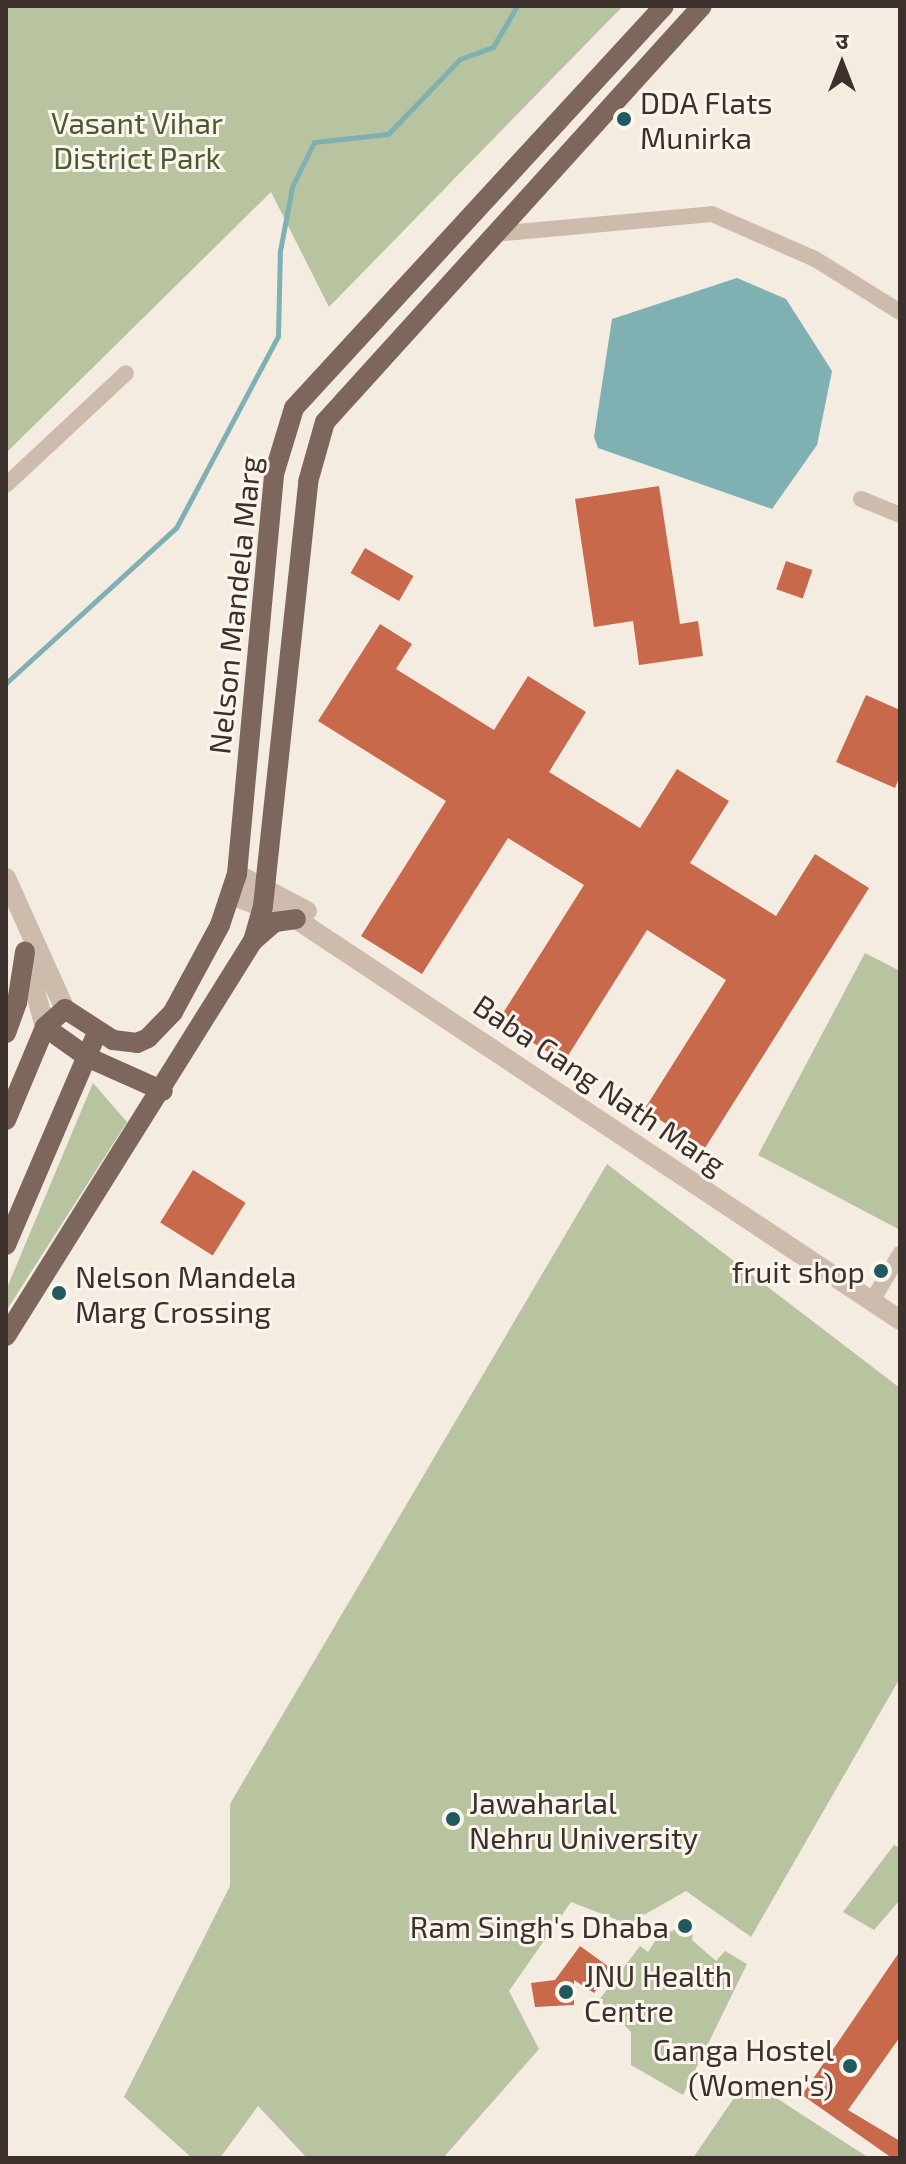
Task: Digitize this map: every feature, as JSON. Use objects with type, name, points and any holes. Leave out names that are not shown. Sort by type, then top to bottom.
[{"type":"main road","name":"Nelson Mandela Marg","points":[[62,1005],[97,1033],[137,1043],[158,1031],[196,972],[231,895],[237,874],[274,474],[294,408],[664,6]]},
{"type":"main road","name":"Nelson Mandela Marg","points":[[253,941],[264,896],[308,482],[325,422],[702,6]]},
{"type":"main road","points":[[6,1336],[163,1091],[253,941],[275,922],[296,919]]},
{"type":"main road","points":[[6,1033],[17,1003],[26,958]]},
{"type":"main road","points":[[6,1120],[45,1027],[62,1005]]},
{"type":"main road","points":[[45,1027],[87,1057],[163,1091]]},
{"type":"main road","points":[[6,1245],[97,1033]]},
{"type":"street","points":[[494,234],[712,214],[815,259],[900,312]]},
{"type":"street","points":[[6,485],[126,373]]},
{"type":"street","points":[[861,499],[900,515]]},
{"type":"street","points":[[237,874],[264,896]]},
{"type":"street","points":[[6,878],[62,1005]]},
{"type":"street","points":[[231,895],[264,896]]},
{"type":"street","name":"Baba Gang Nath Marg","points":[[264,896],[701,1180]]},
{"type":"street","name":"Baba Gang Nath Marg","points":[[264,896],[701,1180],[875,1296],[900,1320]]},
{"type":"street","points":[[6,907],[26,958],[45,1027]]},
{"type":"street","points":[[875,1296],[900,1254]]},
{"type":"street","name":"Baba Gang Nath Marg","points":[[875,1296],[900,1305]]},
{"type":"green space","name":"Vasant Vihar District Park","points":[[6,6],[623,6],[329,307],[271,192],[6,453]]},
{"type":"green space","points":[[865,953],[900,971],[900,1230],[758,1155]]},
{"type":"green space","points":[[93,1083],[127,1122],[8,1308],[6,1290]]},
{"type":"green space","points":[[607,1164],[900,1388],[900,1678],[751,1937],[686,1891],[628,1924],[571,1902],[509,1991],[539,2049],[443,2158],[307,2158],[258,2106],[220,2158],[192,2158],[124,2097],[230,1886],[230,1804]]},
{"type":"green space","points":[[894,1845],[900,1848],[900,1900],[874,1930],[843,1912]]},
{"type":"green space","points":[[683,1917],[694,1925],[692,1940],[716,1961],[725,1951],[747,1964],[683,2095],[631,2065],[631,2032],[599,2000],[640,1946],[648,1952],[664,1927],[672,1932]]},
{"type":"green space","points":[[747,2079],[869,2158],[693,2158]]},
{"type":"water","points":[[737,278],[786,299],[832,371],[817,445],[772,509],[598,448],[594,437],[612,319]]},
{"type":"building","points":[[659,486],[680,624],[698,621],[703,656],[639,665],[633,621],[594,627],[575,499]]},
{"type":"building","points":[[365,548],[413,576],[399,601],[350,573]]},
{"type":"building","points":[[786,561],[812,570],[803,598],[776,589]]},
{"type":"building","points":[[380,624],[412,644],[396,669],[494,730],[528,676],[586,712],[549,772],[640,828],[677,769],[729,801],[690,863],[776,916],[815,854],[869,888],[705,1148],[644,1110],[726,980],[647,930],[564,1062],[498,1021],[584,885],[508,838],[422,974],[361,936],[446,801],[318,721]]},
{"type":"building","points":[[866,695],[900,710],[900,776],[895,788],[836,762]]},
{"type":"building","points":[[193,1170],[246,1203],[213,1255],[160,1223]]},
{"type":"building","points":[[580,1946],[612,1969],[594,1993],[574,1980],[574,2005],[535,2007],[531,1983],[555,1980]]},
{"type":"building","name":"Ganga Hostel (Women's)","points":[[900,1951],[900,2037],[848,2110],[900,2141],[900,2158],[892,2158],[802,2095]]},
{"type":"waterway","points":[[6,683],[176,528],[278,336],[280,251],[292,187],[314,142],[388,134],[460,59],[493,47],[517,6]]},
{"type":"place","name":"DDA Flats Munirka","points":[[624,119]]},
{"type":"place","name":"fruit shop","points":[[881,1271]]},
{"type":"place","name":"Nelson Mandela Marg Crossing","points":[[59,1293]]},
{"type":"place","name":"Jawaharlal Nehru University","points":[[453,1819]]},
{"type":"place","name":"Ram Singh's Dhaba","points":[[685,1926]]},
{"type":"place","name":"JNU Health Centre","points":[[566,1992]]},
{"type":"place","name":"Ganga Hostel (Women's)","points":[[850,2066]]}]
